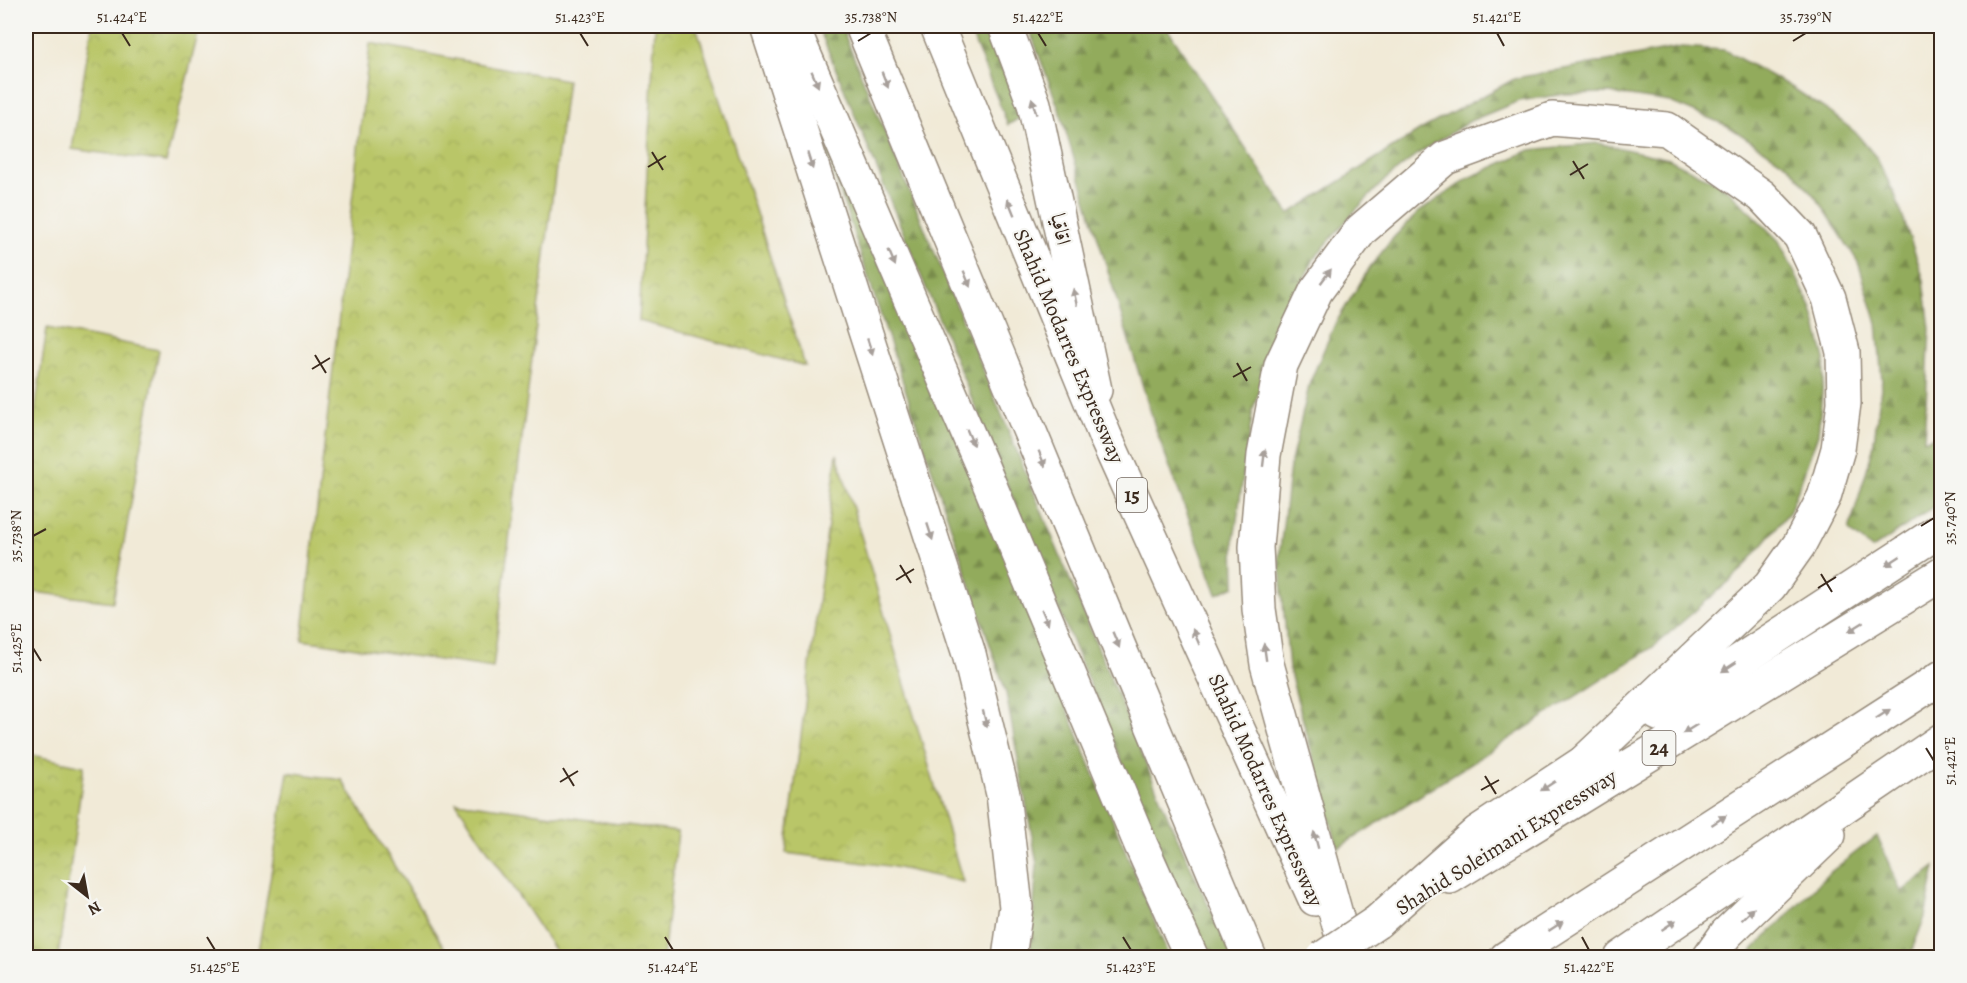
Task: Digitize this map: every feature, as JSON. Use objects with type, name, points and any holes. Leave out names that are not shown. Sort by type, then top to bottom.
[{"type":"main road","points":[[767,26],[969,654],[1003,794],[1016,907],[1009,957]]},
{"type":"main road","points":[[792,26],[976,453],[1141,845],[1192,957]]},
{"type":"main road","points":[[862,26],[1117,642],[1251,957]]},
{"type":"main road","name":"Shahid Modarres Expressway","points":[[937,26],[1105,436],[1342,957]]},
{"type":"main road","name":"اقاقیا","points":[[1005,26],[1034,104],[1105,436]]},
{"type":"main road","points":[[1348,957],[1267,664],[1259,609],[1256,548],[1264,455],[1281,365],[1316,291],[1360,230],[1445,158],[1552,119],[1667,129],[1762,196],[1800,236],[1829,298],[1843,352],[1844,403],[1838,449],[1824,497],[1799,545],[1770,586],[1586,761]]},
{"type":"main road","points":[[1377,922],[1478,832],[1941,529]]},
{"type":"main road","name":"Shahid Soleimani Expressway","points":[[1377,922],[1941,574]]},
{"type":"main road","points":[[1506,957],[1941,677]]},
{"type":"main road","points":[[1621,957],[1941,740]]},
{"type":"main road","points":[[1709,957],[1726,934],[1894,772]]},
{"type":"main road","name":"24","points":[[1323,957],[1377,922]]},
{"type":"green space","points":[[92,26],[200,26],[166,162],[72,149]]},
{"type":"green space","points":[[655,26],[696,26],[805,366],[639,321]]},
{"type":"green space","points":[[818,26],[841,26],[1168,817],[1232,957],[1205,957],[1109,731]]},
{"type":"green space","points":[[968,26],[989,26],[1023,116],[1008,125]]},
{"type":"green space","points":[[1028,26],[1166,26],[1289,214],[1422,129],[1516,78],[1682,47],[1724,50],[1793,88],[1855,132],[1876,157],[1896,197],[1924,280],[1930,329],[1924,440],[1941,435],[1941,502],[1872,549],[1849,530],[1873,449],[1882,380],[1877,323],[1858,262],[1821,204],[1789,166],[1728,126],[1670,102],[1609,93],[1565,94],[1519,101],[1470,121],[1422,151],[1386,179],[1352,214],[1314,259],[1283,319],[1253,409],[1234,540],[1235,586],[1217,594],[1156,430],[1059,109]]},
{"type":"green space","points":[[370,43],[567,80],[493,668],[302,640]]},
{"type":"green space","points":[[1598,143],[1669,159],[1725,187],[1779,241],[1812,309],[1825,359],[1818,434],[1790,511],[1739,573],[1653,647],[1338,848],[1289,669],[1279,558],[1290,466],[1310,382],[1335,324],[1370,267],[1394,237],[1419,212],[1469,178],[1530,150]]},
{"type":"green space","points":[[837,148],[1169,957],[1030,957],[1037,864],[1006,693],[827,153]]},
{"type":"green space","points":[[47,328],[159,350],[113,602],[26,591],[26,474]]},
{"type":"green space","points":[[837,454],[963,882],[889,866],[786,853]]},
{"type":"green space","points":[[26,754],[84,766],[58,957],[26,957]]},
{"type":"green space","points":[[288,772],[342,780],[450,957],[257,957]]},
{"type":"green space","points":[[456,802],[678,832],[663,957],[559,957]]},
{"type":"green space","points":[[1877,836],[1901,892],[1935,867],[1925,917],[1909,957],[1746,957],[1828,874]]}]
